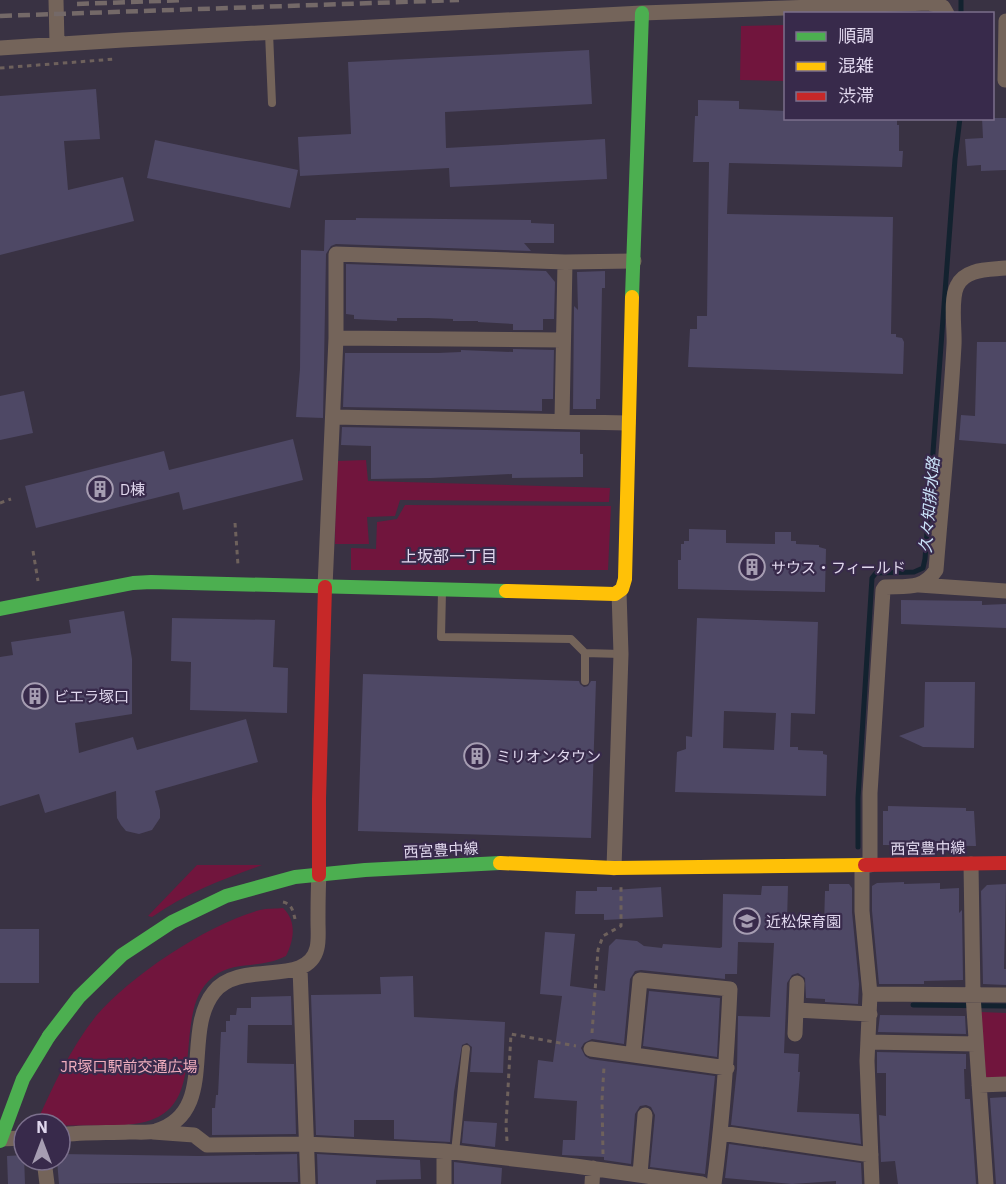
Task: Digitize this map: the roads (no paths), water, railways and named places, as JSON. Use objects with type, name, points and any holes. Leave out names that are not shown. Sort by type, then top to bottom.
[{"type":"street","points":[[56,0],[57,44]]},
{"type":"street","points":[[0,48],[642,13],[929,3],[943,7],[946,12]]},
{"type":"street","points":[[0,609],[133,583],[150,582],[602,594],[615,594],[622,590],[625,579],[642,13]]},
{"type":"street","points":[[1006,21],[1006,80]]},
{"type":"street","points":[[153,1132],[170,1126],[186,1111],[193,1095],[204,1011],[215,991],[231,978],[247,974],[279,973],[300,968],[313,958],[317,950],[319,799],[336,338],[336,254],[565,262],[634,261]]},
{"type":"street","points":[[562,420],[565,262]]},
{"type":"street","points":[[919,585],[929,581],[936,570],[957,284],[967,275],[977,271],[1006,268]]},
{"type":"street","points":[[336,338],[563,340]]},
{"type":"street","points":[[333,417],[628,423]]},
{"type":"street","points":[[872,1184],[867,1061],[870,992],[862,911],[883,590],[885,587],[919,585],[1006,591]]},
{"type":"street","points":[[614,868],[621,654],[619,592]]},
{"type":"street","name":"西宮豊中線","points":[[0,1140],[23,1079],[49,1036],[80,997],[122,955],[172,922],[235,893],[287,879],[319,875],[365,870],[508,863],[614,868],[1006,864]]},
{"type":"street","points":[[970,864],[976,1044],[986,1184]]},
{"type":"street","points":[[300,968],[308,1184]]},
{"type":"street","points":[[633,1053],[640,980],[730,989],[727,1068],[714,1184]]},
{"type":"street","points":[[795,1034],[797,983]]},
{"type":"street","points":[[870,992],[974,1002],[1006,995]]},
{"type":"street","points":[[796,1010],[870,1012]]},
{"type":"street","points":[[868,1042],[976,1044]]},
{"type":"street","points":[[598,1050],[633,1053],[727,1068]]},
{"type":"street","points":[[979,1085],[1006,1084]]},
{"type":"street","points":[[640,1174],[645,1115]]},
{"type":"street","points":[[72,1135],[153,1132],[194,1135],[207,1145],[306,1143],[450,1152],[509,1158],[596,1174],[640,1174],[702,1184]]},
{"type":"street","points":[[721,1133],[871,1155]]},
{"type":"street","points":[[444,1184],[450,1152]]},
{"type":"lane","points":[[268,33],[272,103]]},
{"type":"lane","points":[[442,590],[441,637],[571,639],[585,653],[621,654]]},
{"type":"lane","points":[[585,653],[585,681]]},
{"type":"lane","points":[[450,1152],[466,1049]]},
{"type":"waterway","name":"久々知排水路","points":[[961,0],[961,12]]},
{"type":"waterway","name":"久々知排水路","points":[[858,847],[858,798],[872,578],[876,573],[914,572],[923,568],[925,559],[960,120]]},
{"type":"waterway","name":"久々知排水路","points":[[913,1005],[1006,1006]]},
{"type":"railway","points":[[77,4],[185,0]]},
{"type":"railway","points":[[0,16],[459,0]]},
{"type":"place","name":"D棟","points":[[100,489]]},
{"type":"place","name":"サウス・フィールド","points":[[752,567]]},
{"type":"place","name":"ビエラ塚口","points":[[35,696]]},
{"type":"place","name":"ミリオンタウン","points":[[477,756]]},
{"type":"place","name":"近松保育園","points":[[747,921]]},
{"type":"district","name":"上坂部一丁目","points":[[449,556]]},
{"type":"park label","name":"JR塚口駅前交通広場","points":[[129,1066]]}]
